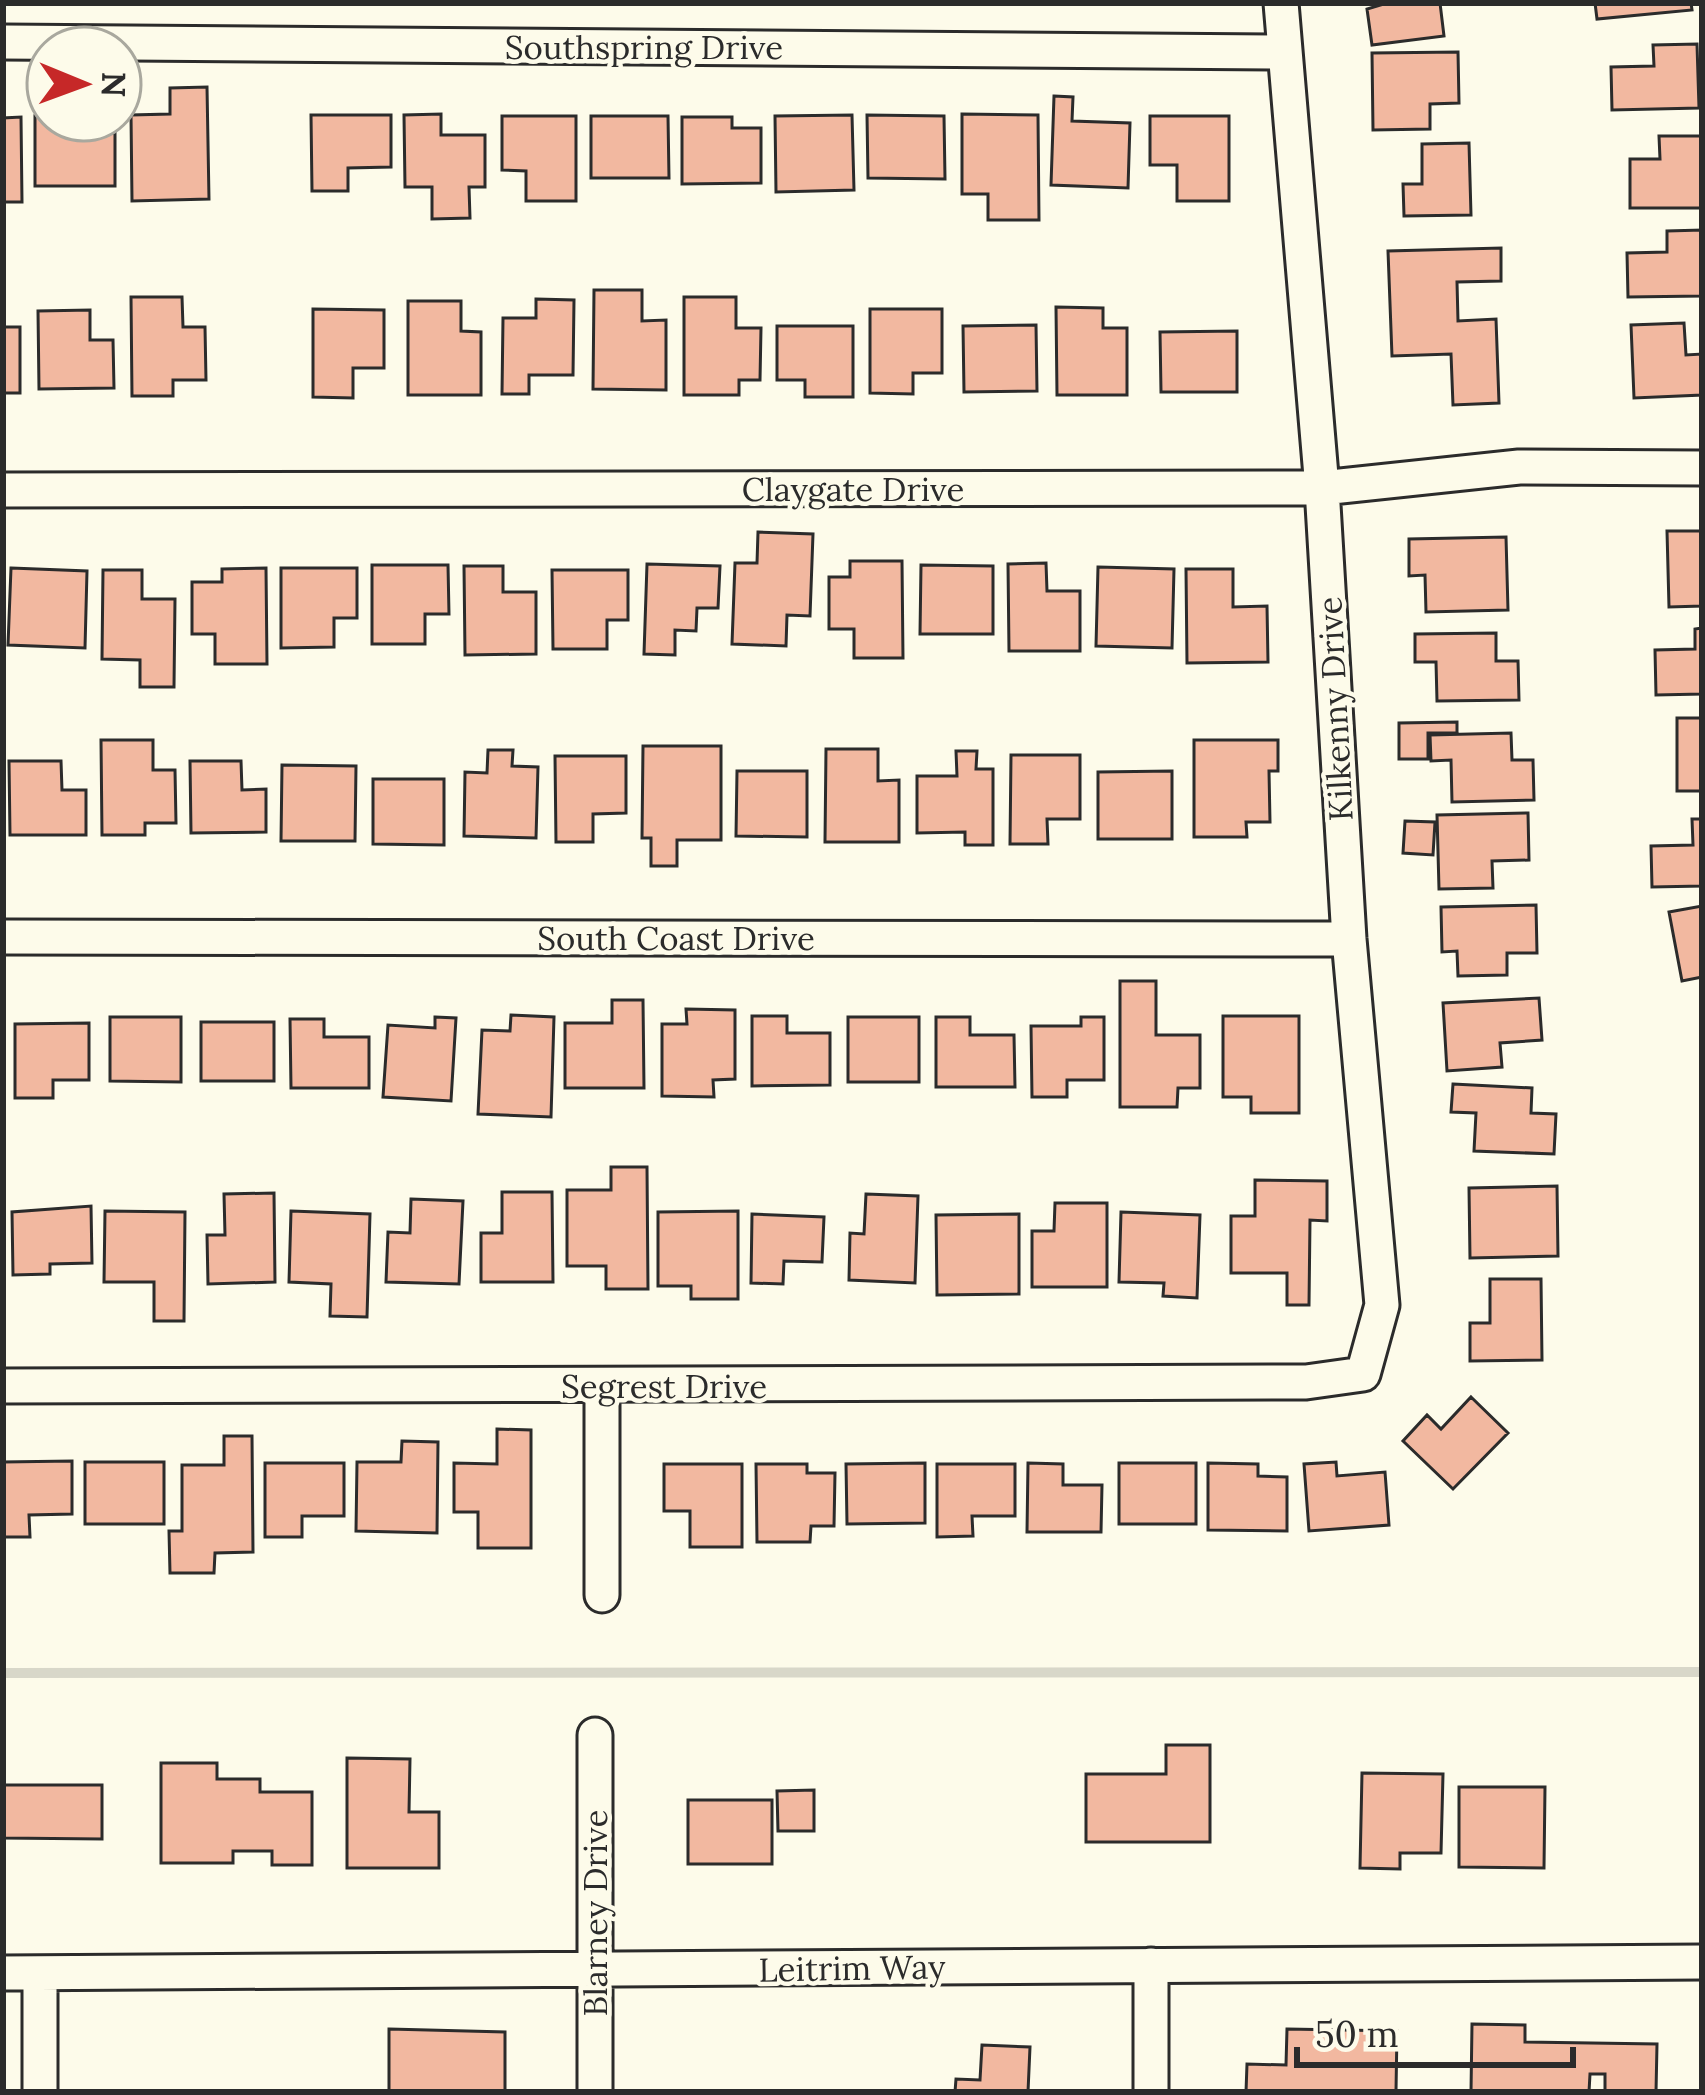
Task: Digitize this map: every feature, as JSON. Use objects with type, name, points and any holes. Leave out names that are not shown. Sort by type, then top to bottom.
[{"type":"street","name":"Kilkenny Drive","points":[[1281,3],[1322,488],[1349,939],[1382,1305],[1363,1374],[1324,1379]]},
{"type":"street","name":"Southspring Drive","points":[[3,42],[1285,52]]},
{"type":"street","name":"Claygate Drive","points":[[3,490],[1322,488],[1520,466],[1702,468]]},
{"type":"street","name":"South Coast Drive","points":[[3,937],[1349,939]]},
{"type":"street","name":"Segrest Drive","points":[[3,1386],[602,1387],[1324,1379]]},
{"type":"street","points":[[602,1387],[602,1594]]},
{"type":"street","name":"Blarney Drive","points":[[595,1735],[596,2092]]},
{"type":"street","name":"Leitrim Way","points":[[3,1973],[1702,1962]]},
{"type":"street","points":[[1151,1965],[1151,2092]]},
{"type":"street","points":[[40,1974],[40,2092]]},
{"type":"building","points":[[1387,3],[1440,3],[1444,36],[1372,45],[1367,9]]},
{"type":"building","points":[[1595,3],[1691,3],[1692,10],[1597,19]]},
{"type":"building","points":[[1697,44],[1699,108],[1612,110],[1611,67],[1654,66],[1653,45]]},
{"type":"building","points":[[1458,52],[1459,103],[1430,104],[1430,129],[1373,130],[1372,53]]},
{"type":"building","points":[[207,87],[209,199],[132,201],[131,144],[144,144],[144,115],[170,114],[170,88]]},
{"type":"building","points":[[1054,96],[1073,97],[1072,121],[1130,123],[1128,188],[1051,185]]},
{"type":"building","points":[[441,114],[441,135],[485,135],[485,187],[469,187],[470,218],[432,219],[432,187],[405,187],[404,115]]},
{"type":"building","points":[[962,114],[1038,115],[1039,220],[988,220],[988,194],[962,194]]},
{"type":"building","points":[[311,115],[391,115],[391,167],[348,168],[348,191],[312,191]]},
{"type":"building","points":[[852,115],[854,190],[776,192],[775,116]]},
{"type":"building","points":[[867,115],[944,116],[945,179],[868,178]]},
{"type":"building","points":[[502,116],[576,116],[576,201],[526,201],[526,171],[502,170]]},
{"type":"building","points":[[591,116],[668,116],[669,178],[591,178]]},
{"type":"building","points":[[1150,116],[1229,116],[1229,201],[1177,201],[1177,165],[1150,165]]},
{"type":"building","points":[[21,117],[22,202],[3,202],[3,118]]},
{"type":"building","points":[[682,117],[732,117],[732,128],[761,128],[761,183],[682,184]]},
{"type":"building","points":[[1659,136],[1702,136],[1702,208],[1630,208],[1630,159],[1660,159]]},
{"type":"building","points":[[1469,143],[1471,215],[1404,216],[1403,184],[1422,184],[1422,144]]},
{"type":"building","points":[[35,144],[115,144],[115,186],[35,186]]},
{"type":"building","points":[[1702,230],[1702,296],[1628,297],[1627,253],[1667,252],[1667,231]]},
{"type":"building","points":[[1501,248],[1501,281],[1457,282],[1458,321],[1496,319],[1499,403],[1453,405],[1451,354],[1392,356],[1388,251]]},
{"type":"building","points":[[594,290],[642,290],[642,321],[666,320],[666,390],[593,389]]},
{"type":"building","points":[[131,297],[182,297],[183,327],[205,327],[206,380],[173,380],[173,396],[132,396]]},
{"type":"building","points":[[684,297],[736,297],[736,328],[761,328],[760,380],[739,380],[739,395],[684,395]]},
{"type":"building","points":[[536,299],[574,300],[573,375],[529,375],[529,394],[502,394],[503,318],[536,318]]},
{"type":"building","points":[[408,301],[461,301],[461,331],[481,332],[481,395],[408,395]]},
{"type":"building","points":[[1056,307],[1103,308],[1103,328],[1127,328],[1127,395],[1057,395]]},
{"type":"building","points":[[313,309],[384,310],[384,368],[353,368],[353,398],[313,397]]},
{"type":"building","points":[[870,309],[942,309],[942,373],[913,373],[913,394],[870,393]]},
{"type":"building","points":[[90,310],[90,340],[113,340],[114,388],[39,389],[38,311]]},
{"type":"building","points":[[1684,323],[1686,355],[1702,354],[1702,395],[1634,398],[1631,325]]},
{"type":"building","points":[[1036,325],[1037,391],[964,392],[963,326]]},
{"type":"building","points":[[777,326],[853,326],[853,397],[805,397],[805,380],[777,380]]},
{"type":"building","points":[[3,327],[20,327],[20,393],[3,393]]},
{"type":"building","points":[[1237,331],[1237,392],[1161,392],[1160,332]]},
{"type":"building","points":[[1667,531],[1702,531],[1702,606],[1669,607]]},
{"type":"building","points":[[758,532],[813,534],[810,616],[787,615],[786,646],[732,644],[735,563],[757,563]]},
{"type":"building","points":[[1506,537],[1508,610],[1426,612],[1425,575],[1409,576],[1409,539]]},
{"type":"building","points":[[850,561],[902,561],[903,658],[854,658],[854,629],[829,629],[829,577],[850,577]]},
{"type":"building","points":[[1046,563],[1047,591],[1080,591],[1080,651],[1009,651],[1008,564]]},
{"type":"building","points":[[647,564],[720,566],[718,608],[697,608],[696,631],[675,630],[675,655],[644,654]]},
{"type":"building","points":[[372,565],[448,565],[449,614],[425,614],[425,644],[372,644]]},
{"type":"building","points":[[921,565],[993,566],[993,634],[920,634]]},
{"type":"building","points":[[464,566],[503,566],[503,592],[536,592],[536,654],[465,655]]},
{"type":"building","points":[[1098,567],[1174,569],[1172,648],[1096,646]]},
{"type":"building","points":[[11,568],[87,571],[85,648],[8,645]]},
{"type":"building","points":[[266,568],[267,664],[215,664],[215,634],[192,634],[192,582],[222,582],[222,569]]},
{"type":"building","points":[[281,568],[357,568],[357,618],[334,618],[334,647],[281,648]]},
{"type":"building","points":[[1186,569],[1233,569],[1233,607],[1267,606],[1268,662],[1187,663]]},
{"type":"building","points":[[103,570],[142,570],[142,599],[175,599],[174,687],[140,687],[140,660],[102,659]]},
{"type":"building","points":[[552,570],[628,570],[628,620],[607,620],[607,649],[553,649]]},
{"type":"building","points":[[1702,628],[1702,694],[1656,695],[1655,650],[1695,649],[1695,629]]},
{"type":"building","points":[[1496,633],[1496,661],[1518,661],[1519,700],[1437,701],[1436,662],[1415,662],[1415,634]]},
{"type":"building","points":[[1677,718],[1702,718],[1702,791],[1677,791]]},
{"type":"building","points":[[1457,722],[1457,733],[1428,733],[1428,759],[1399,759],[1399,723]]},
{"type":"building","points":[[1511,733],[1512,760],[1533,760],[1534,800],[1452,802],[1451,760],[1431,761],[1430,735]]},
{"type":"building","points":[[101,740],[153,740],[153,770],[175,770],[176,823],[145,823],[145,835],[102,835]]},
{"type":"building","points":[[1194,740],[1278,740],[1278,771],[1269,771],[1270,822],[1246,822],[1247,837],[1194,837]]},
{"type":"building","points":[[643,746],[721,746],[721,840],[677,840],[677,866],[651,866],[651,838],[642,838]]},
{"type":"building","points":[[826,749],[878,749],[878,781],[899,780],[899,842],[825,842]]},
{"type":"building","points":[[488,750],[513,750],[512,766],[538,767],[536,838],[464,836],[465,772],[487,773]]},
{"type":"building","points":[[956,751],[977,751],[976,769],[993,769],[993,845],[965,845],[965,832],[917,833],[917,776],[957,776]]},
{"type":"building","points":[[1011,755],[1080,755],[1080,819],[1047,819],[1048,844],[1010,844]]},
{"type":"building","points":[[555,756],[626,756],[626,813],[593,814],[593,842],[556,842]]},
{"type":"building","points":[[9,761],[61,761],[62,790],[86,790],[86,835],[10,835]]},
{"type":"building","points":[[190,761],[241,761],[242,790],[266,789],[266,832],[191,833]]},
{"type":"building","points":[[282,765],[356,766],[355,841],[281,841]]},
{"type":"building","points":[[737,771],[807,771],[807,837],[736,836]]},
{"type":"building","points":[[1172,771],[1172,839],[1098,839],[1098,772]]},
{"type":"building","points":[[373,779],[444,779],[444,845],[373,844]]},
{"type":"building","points":[[1528,813],[1529,860],[1492,861],[1493,888],[1439,889],[1437,815]]},
{"type":"building","points":[[1692,819],[1702,819],[1702,886],[1652,887],[1651,846],[1693,845]]},
{"type":"building","points":[[1405,821],[1435,822],[1433,855],[1403,853]]},
{"type":"building","points":[[1536,905],[1537,953],[1507,953],[1507,975],[1458,976],[1457,951],[1442,952],[1441,907]]},
{"type":"building","points":[[1702,906],[1702,977],[1682,981],[1669,912]]},
{"type":"building","points":[[1120,981],[1156,981],[1156,1035],[1200,1035],[1200,1088],[1178,1088],[1177,1107],[1120,1107]]},
{"type":"building","points":[[1539,998],[1542,1040],[1500,1043],[1502,1067],[1447,1071],[1443,1003]]},
{"type":"building","points":[[612,1000],[643,1000],[644,1088],[565,1088],[565,1023],[612,1023]]},
{"type":"building","points":[[686,1009],[735,1010],[735,1079],[713,1080],[714,1097],[662,1096],[662,1024],[687,1024]]},
{"type":"building","points":[[511,1015],[554,1017],[551,1117],[478,1114],[482,1030],[510,1031]]},
{"type":"building","points":[[752,1016],[787,1016],[787,1033],[830,1033],[830,1085],[752,1086]]},
{"type":"building","points":[[1223,1016],[1299,1016],[1299,1113],[1251,1113],[1251,1097],[1223,1097]]},
{"type":"building","points":[[110,1017],[181,1017],[181,1082],[110,1081]]},
{"type":"building","points":[[435,1017],[456,1018],[451,1101],[383,1097],[388,1025],[435,1028]]},
{"type":"building","points":[[848,1017],[919,1017],[919,1082],[848,1082]]},
{"type":"building","points":[[936,1017],[970,1017],[970,1035],[1014,1035],[1015,1087],[936,1087]]},
{"type":"building","points":[[1081,1017],[1104,1017],[1104,1080],[1067,1080],[1067,1097],[1032,1097],[1031,1026],[1081,1026]]},
{"type":"building","points":[[290,1019],[324,1019],[324,1037],[369,1037],[369,1088],[291,1088]]},
{"type":"building","points":[[201,1022],[274,1022],[274,1081],[201,1081]]},
{"type":"building","points":[[89,1023],[89,1080],[53,1080],[53,1098],[15,1098],[15,1024]]},
{"type":"building","points":[[1453,1084],[1532,1088],[1531,1113],[1556,1114],[1554,1154],[1474,1151],[1476,1113],[1451,1112]]},
{"type":"building","points":[[611,1167],[647,1167],[648,1289],[606,1289],[606,1266],[567,1266],[567,1190],[611,1190]]},
{"type":"building","points":[[1255,1180],[1327,1181],[1327,1221],[1310,1220],[1309,1305],[1287,1305],[1287,1273],[1231,1273],[1231,1216],[1255,1216]]},
{"type":"building","points":[[1557,1186],[1558,1256],[1470,1258],[1469,1188]]},
{"type":"building","points":[[502,1192],[552,1192],[553,1282],[481,1282],[481,1233],[502,1233]]},
{"type":"building","points":[[274,1193],[275,1282],[208,1284],[207,1235],[225,1235],[224,1194]]},
{"type":"building","points":[[866,1194],[918,1196],[915,1283],[849,1280],[850,1233],[864,1234]]},
{"type":"building","points":[[411,1199],[463,1201],[459,1284],[386,1282],[388,1232],[410,1233]]},
{"type":"building","points":[[1055,1203],[1107,1203],[1107,1287],[1032,1287],[1032,1231],[1054,1231]]},
{"type":"building","points":[[91,1206],[92,1263],[50,1264],[50,1274],[13,1275],[12,1212]]},
{"type":"building","points":[[105,1211],[185,1212],[184,1321],[154,1321],[154,1282],[104,1282]]},
{"type":"building","points":[[291,1211],[370,1214],[367,1317],[330,1316],[331,1284],[289,1282]]},
{"type":"building","points":[[738,1211],[738,1299],[691,1299],[691,1286],[658,1286],[658,1212]]},
{"type":"building","points":[[1121,1212],[1200,1215],[1197,1298],[1163,1296],[1164,1283],[1119,1282]]},
{"type":"building","points":[[752,1214],[824,1217],[822,1262],[784,1261],[783,1284],[751,1283]]},
{"type":"building","points":[[1019,1214],[1019,1294],[937,1295],[936,1215]]},
{"type":"building","points":[[1490,1279],[1541,1279],[1542,1360],[1470,1361],[1470,1323],[1490,1323]]},
{"type":"building","points":[[1471,1397],[1508,1433],[1453,1489],[1403,1441],[1427,1415],[1441,1429]]},
{"type":"building","points":[[497,1429],[531,1430],[531,1548],[478,1548],[478,1512],[454,1512],[454,1463],[497,1464]]},
{"type":"building","points":[[224,1436],[252,1436],[253,1552],[215,1553],[214,1573],[170,1573],[169,1531],[182,1531],[182,1465],[224,1465]]},
{"type":"building","points":[[402,1441],[438,1442],[437,1533],[356,1531],[357,1462],[401,1462]]},
{"type":"building","points":[[72,1461],[72,1514],[29,1515],[30,1537],[3,1537],[3,1462]]},
{"type":"building","points":[[85,1462],[164,1462],[164,1524],[85,1524]]},
{"type":"building","points":[[1336,1462],[1337,1476],[1385,1472],[1389,1525],[1309,1531],[1304,1464]]},
{"type":"building","points":[[265,1463],[344,1463],[344,1516],[302,1516],[302,1537],[265,1537]]},
{"type":"building","points":[[925,1463],[925,1523],[847,1524],[846,1464]]},
{"type":"building","points":[[1028,1463],[1063,1464],[1063,1485],[1102,1485],[1101,1532],[1027,1532]]},
{"type":"building","points":[[1119,1463],[1196,1463],[1196,1524],[1119,1524]]},
{"type":"building","points":[[1208,1463],[1258,1464],[1258,1476],[1287,1477],[1287,1531],[1208,1530]]},
{"type":"building","points":[[664,1464],[742,1464],[742,1547],[690,1547],[690,1511],[664,1511]]},
{"type":"building","points":[[756,1464],[807,1464],[807,1473],[835,1473],[834,1526],[811,1526],[810,1542],[757,1542]]},
{"type":"building","points":[[937,1464],[1015,1464],[1015,1516],[972,1516],[973,1536],[937,1537]]},
{"type":"building","points":[[1166,1745],[1210,1745],[1210,1842],[1086,1842],[1086,1774],[1166,1774]]},
{"type":"building","points":[[347,1758],[410,1759],[409,1812],[439,1812],[439,1868],[347,1868]]},
{"type":"building","points":[[161,1763],[217,1763],[217,1779],[260,1779],[260,1792],[312,1792],[312,1865],[272,1865],[272,1851],[233,1851],[233,1863],[161,1863]]},
{"type":"building","points":[[1362,1773],[1443,1774],[1441,1853],[1400,1853],[1400,1869],[1360,1868]]},
{"type":"building","points":[[3,1785],[102,1785],[102,1839],[3,1838]]},
{"type":"building","points":[[1459,1787],[1545,1787],[1544,1868],[1459,1867]]},
{"type":"building","points":[[814,1790],[814,1831],[778,1831],[777,1791]]},
{"type":"building","points":[[688,1800],[772,1800],[772,1864],[688,1864]]},
{"type":"building","points":[[1472,2024],[1525,2025],[1525,2042],[1657,2044],[1656,2092],[1605,2092],[1605,2074],[1590,2074],[1589,2092],[1471,2092]]},
{"type":"building","points":[[389,2029],[505,2032],[505,2092],[389,2092]]},
{"type":"building","points":[[1287,2029],[1397,2031],[1396,2091],[1246,2092],[1247,2064],[1286,2065]]},
{"type":"building","points":[[982,2045],[1030,2047],[1028,2092],[955,2092],[956,2079],[980,2080]]},
{"type":"waterway","points":[[3,1673],[1702,1672]]}]
